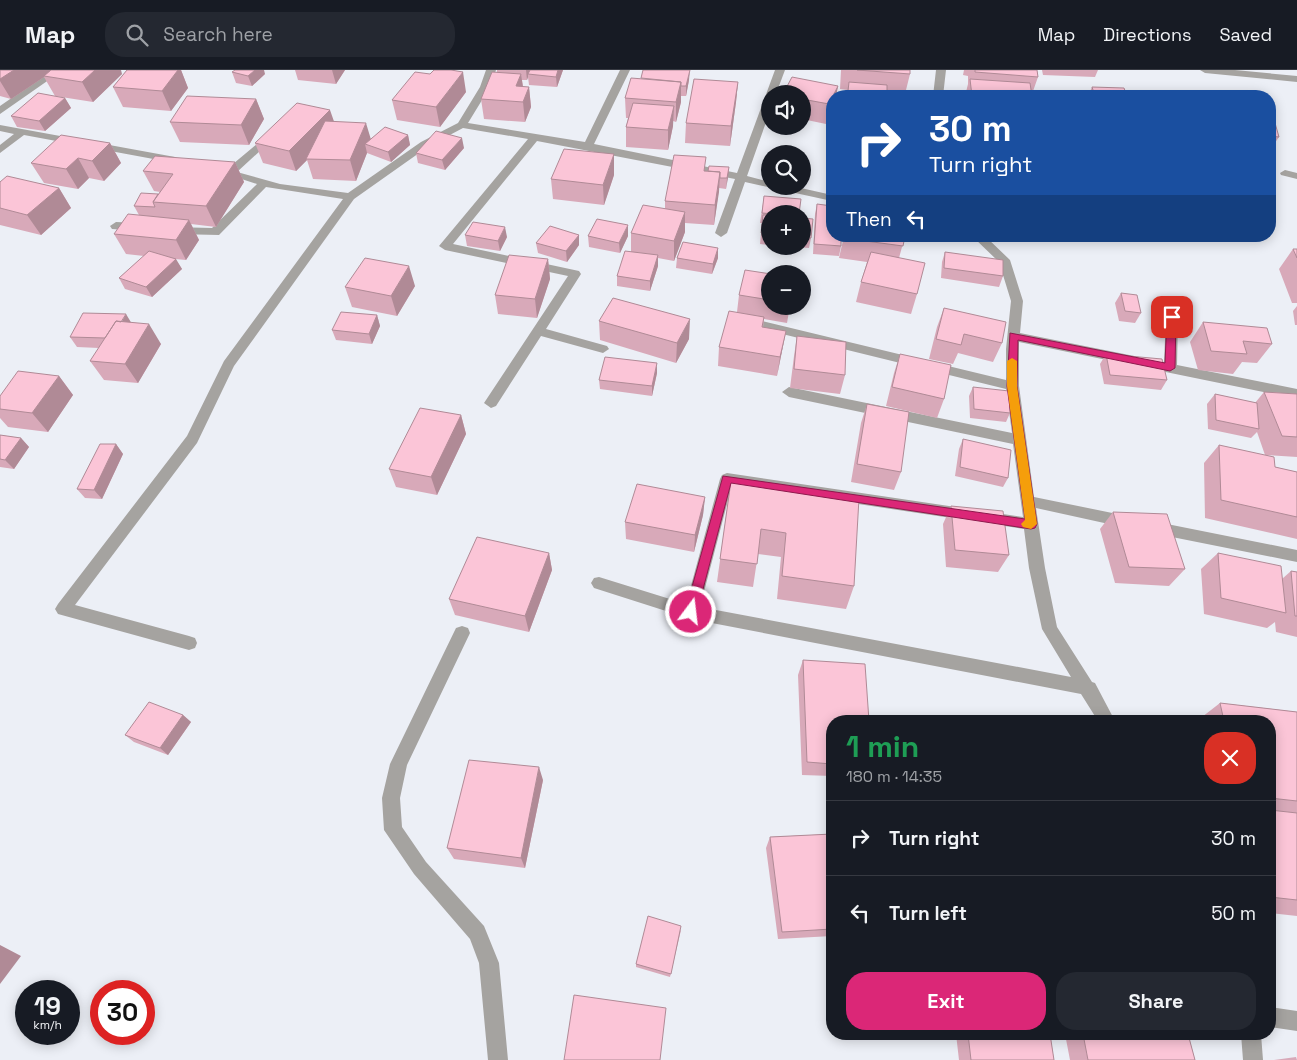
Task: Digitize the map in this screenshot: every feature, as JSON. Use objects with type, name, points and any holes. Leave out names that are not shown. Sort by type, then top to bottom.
[{"type":"street","points":[[0,111],[58,70]]},
{"type":"street","points":[[189,643],[63,609],[192,439],[229,364],[350,197],[425,144],[462,125],[485,87],[491,70]]},
{"type":"street","points":[[588,146],[625,70]]},
{"type":"street","points":[[774,85],[780,70]]},
{"type":"street","points":[[939,90],[941,70]]},
{"type":"street","points":[[1205,70],[1255,72],[1297,79]]},
{"type":"street","points":[[721,233],[761,121]]},
{"type":"street","points":[[462,125],[588,146],[740,176],[761,182]]},
{"type":"street","points":[[0,128],[123,149],[190,163]]},
{"type":"street","points":[[229,173],[277,129]]},
{"type":"street","points":[[0,150],[22,132]]},
{"type":"street","points":[[491,403],[575,274],[445,246],[535,137]]},
{"type":"street","points":[[209,168],[279,188],[350,197]]},
{"type":"street","points":[[1285,173],[1297,176]]},
{"type":"street","points":[[116,226],[215,232],[264,183]]},
{"type":"street","points":[[811,194],[826,197]]},
{"type":"street","points":[[984,242],[1004,260],[1017,301],[1013,336],[1012,386],[1037,568],[1050,629],[1089,688],[1104,715]]},
{"type":"street","points":[[1170,368],[1172,317]]},
{"type":"street","points":[[758,324],[1012,386]]},
{"type":"street","points":[[538,331],[602,349]]},
{"type":"street","points":[[1013,336],[1297,394]]},
{"type":"street","points":[[789,392],[1019,440]]},
{"type":"street","points":[[691,612],[727,479],[1031,524]]},
{"type":"street","points":[[1028,501],[1297,556]]},
{"type":"street","points":[[599,583],[691,612],[1089,688]]},
{"type":"street","points":[[462,633],[399,764],[391,798],[393,830],[420,868],[477,933],[489,963],[498,1060]]},
{"type":"street","points":[[1276,1017],[1297,1021]]},
{"type":"street","points":[[1251,1040],[1253,1060]]},
{"type":"building","points":[[0,70],[14,70],[0,79]]},
{"type":"building","points":[[51,70],[95,70],[82,82],[44,76]]},
{"type":"building","points":[[127,70],[178,70],[162,91],[113,87]]},
{"type":"building","points":[[235,70],[255,70],[248,76],[232,72]]},
{"type":"building","points":[[434,70],[463,72],[436,107],[392,100],[415,72],[430,74]]},
{"type":"building","points":[[530,70],[558,70],[556,77],[528,74]]},
{"type":"building","points":[[643,70],[690,70],[686,86],[681,86],[681,82],[641,78]]},
{"type":"building","points":[[857,70],[910,70],[910,74]]},
{"type":"building","points":[[975,70],[1037,70],[1038,77],[975,72]]},
{"type":"building","points":[[492,72],[521,74],[516,86],[529,87],[523,102],[481,99]]},
{"type":"building","points":[[792,77],[838,86],[836,90],[826,90],[826,103],[811,101],[811,85],[788,85]]},
{"type":"building","points":[[631,78],[681,82],[676,102],[625,98]]},
{"type":"building","points":[[694,79],[738,82],[731,126],[686,123]]},
{"type":"building","points":[[970,79],[1030,83],[1031,90],[971,90]]},
{"type":"building","points":[[849,82],[887,85],[887,90],[848,90]]},
{"type":"building","points":[[1092,87],[1124,88],[1125,90],[1093,90]]},
{"type":"building","points":[[38,93],[65,98],[39,121],[11,116]]},
{"type":"building","points":[[187,96],[256,99],[241,125],[170,122]]},
{"type":"building","points":[[297,103],[330,110],[289,151],[255,143]]},
{"type":"building","points":[[633,103],[674,106],[668,130],[626,127]]},
{"type":"building","points":[[325,121],[366,123],[350,160],[306,159]]},
{"type":"building","points":[[385,127],[408,135],[388,152],[365,144]]},
{"type":"building","points":[[436,131],[462,138],[442,160],[416,153]]},
{"type":"building","points":[[61,135],[110,143],[92,161],[78,158],[66,169],[31,163]]},
{"type":"building","points":[[564,149],[614,154],[603,185],[551,179]]},
{"type":"building","points":[[674,155],[706,157],[704,171],[720,172],[715,205],[665,201]]},
{"type":"building","points":[[155,156],[235,162],[206,206],[153,202],[173,174],[143,171]]},
{"type":"building","points":[[709,166],[729,167],[727,178],[720,178],[720,172],[708,171]]},
{"type":"building","points":[[7,176],[59,188],[27,215],[0,208],[0,182]]},
{"type":"building","points":[[141,193],[158,194],[153,202],[155,207],[134,206]]},
{"type":"building","points":[[764,196],[801,199],[800,205],[763,205]]},
{"type":"building","points":[[817,204],[826,205],[826,242],[841,242],[841,246],[814,244]]},
{"type":"building","points":[[643,205],[685,212],[674,241],[631,233]]},
{"type":"building","points":[[128,214],[189,220],[176,240],[114,234]]},
{"type":"building","points":[[597,219],[628,225],[619,243],[588,236]]},
{"type":"building","points":[[811,219],[813,219],[811,238]]},
{"type":"building","points":[[473,222],[505,227],[498,241],[465,235]]},
{"type":"building","points":[[550,226],[579,235],[566,251],[536,243]]},
{"type":"building","points":[[683,242],[718,248],[713,264],[677,258]]},
{"type":"building","points":[[873,242],[904,242],[903,246]]},
{"type":"building","points":[[1293,249],[1297,249],[1297,258]]},
{"type":"building","points":[[149,251],[176,259],[146,287],[119,278]]},
{"type":"building","points":[[625,251],[658,255],[650,281],[617,276]]},
{"type":"building","points":[[871,252],[925,263],[917,294],[861,282]]},
{"type":"building","points":[[945,252],[1003,260],[1003,276],[944,268]]},
{"type":"building","points":[[509,255],[548,259],[535,299],[495,295]]},
{"type":"building","points":[[365,258],[409,266],[391,296],[345,287]]},
{"type":"building","points":[[745,270],[761,272],[761,299],[739,295]]},
{"type":"building","points":[[1121,293],[1137,295],[1141,313],[1125,311]]},
{"type":"building","points":[[613,298],[690,319],[677,343],[599,321]]},
{"type":"building","points":[[944,308],[1006,322],[1002,343],[964,334],[961,345],[936,339]]},
{"type":"building","points":[[729,311],[764,317],[762,327],[786,331],[780,357],[719,347]]},
{"type":"building","points":[[341,312],[377,315],[369,334],[332,330]]},
{"type":"building","points":[[83,313],[126,314],[121,322],[116,321],[105,338],[70,337]]},
{"type":"building","points":[[116,321],[149,324],[125,364],[90,361]]},
{"type":"building","points":[[1203,322],[1267,328],[1272,344],[1243,341],[1247,354],[1211,351]]},
{"type":"building","points":[[797,336],[846,342],[845,375],[794,369]]},
{"type":"building","points":[[900,354],[951,365],[944,399],[892,387]]},
{"type":"building","points":[[1106,354],[1162,359],[1167,380],[1110,375]]},
{"type":"building","points":[[605,357],[657,363],[652,386],[599,380]]},
{"type":"building","points":[[18,371],[59,376],[32,413],[0,409],[0,396]]},
{"type":"building","points":[[973,387],[1009,391],[1010,413],[974,409]]},
{"type":"building","points":[[1264,392],[1297,394],[1297,437],[1282,436]]},
{"type":"building","points":[[1215,394],[1257,403],[1259,429],[1216,420]]},
{"type":"building","points":[[867,404],[909,412],[901,472],[857,464]]},
{"type":"building","points":[[420,408],[461,415],[431,477],[389,469]]},
{"type":"building","points":[[0,435],[21,438],[5,460],[0,459]]},
{"type":"building","points":[[963,439],[1011,450],[1008,478],[960,467]]},
{"type":"building","points":[[100,444],[116,444],[94,490],[77,489]]},
{"type":"building","points":[[1219,445],[1274,457],[1275,467],[1297,472],[1297,517],[1221,500]]},
{"type":"building","points":[[731,481],[859,498],[854,586],[782,576],[786,533],[761,529],[757,564],[720,559]]},
{"type":"building","points":[[637,484],[705,497],[695,535],[625,522]]},
{"type":"building","points":[[951,506],[1003,511],[1009,555],[955,550]]},
{"type":"building","points":[[1113,512],[1167,514],[1185,569],[1129,567]]},
{"type":"building","points":[[477,537],[549,553],[525,616],[449,599]]},
{"type":"building","points":[[1218,553],[1281,566],[1286,613],[1221,598]]},
{"type":"building","points":[[1291,571],[1297,572],[1297,616],[1295,616]]},
{"type":"building","points":[[803,660],[865,664],[869,715],[826,715],[826,764],[807,762]]},
{"type":"building","points":[[149,702],[183,715],[160,748],[125,735]]},
{"type":"building","points":[[1220,703],[1297,712],[1297,801],[1276,799],[1276,715],[1223,715]]},
{"type":"building","points":[[469,760],[539,767],[521,858],[447,848]]},
{"type":"building","points":[[1276,811],[1297,813],[1297,900],[1276,898]]},
{"type":"building","points":[[826,834],[826,929],[782,932],[770,837]]},
{"type":"building","points":[[648,916],[681,926],[671,974],[636,964]]},
{"type":"building","points":[[574,995],[666,1008],[660,1060],[564,1060]]},
{"type":"building","points":[[969,1040],[1051,1040],[1054,1060],[971,1060]]},
{"type":"building","points":[[1084,1040],[1190,1040],[1195,1060],[1088,1060]]},
{"type":"slow traffic","points":[[1012,361],[1012,386],[1031,524],[1027,524]]},
{"type":"route","points":[[691,612],[727,479],[1031,524],[1012,386],[1013,336],[1170,368],[1172,317]]}]
